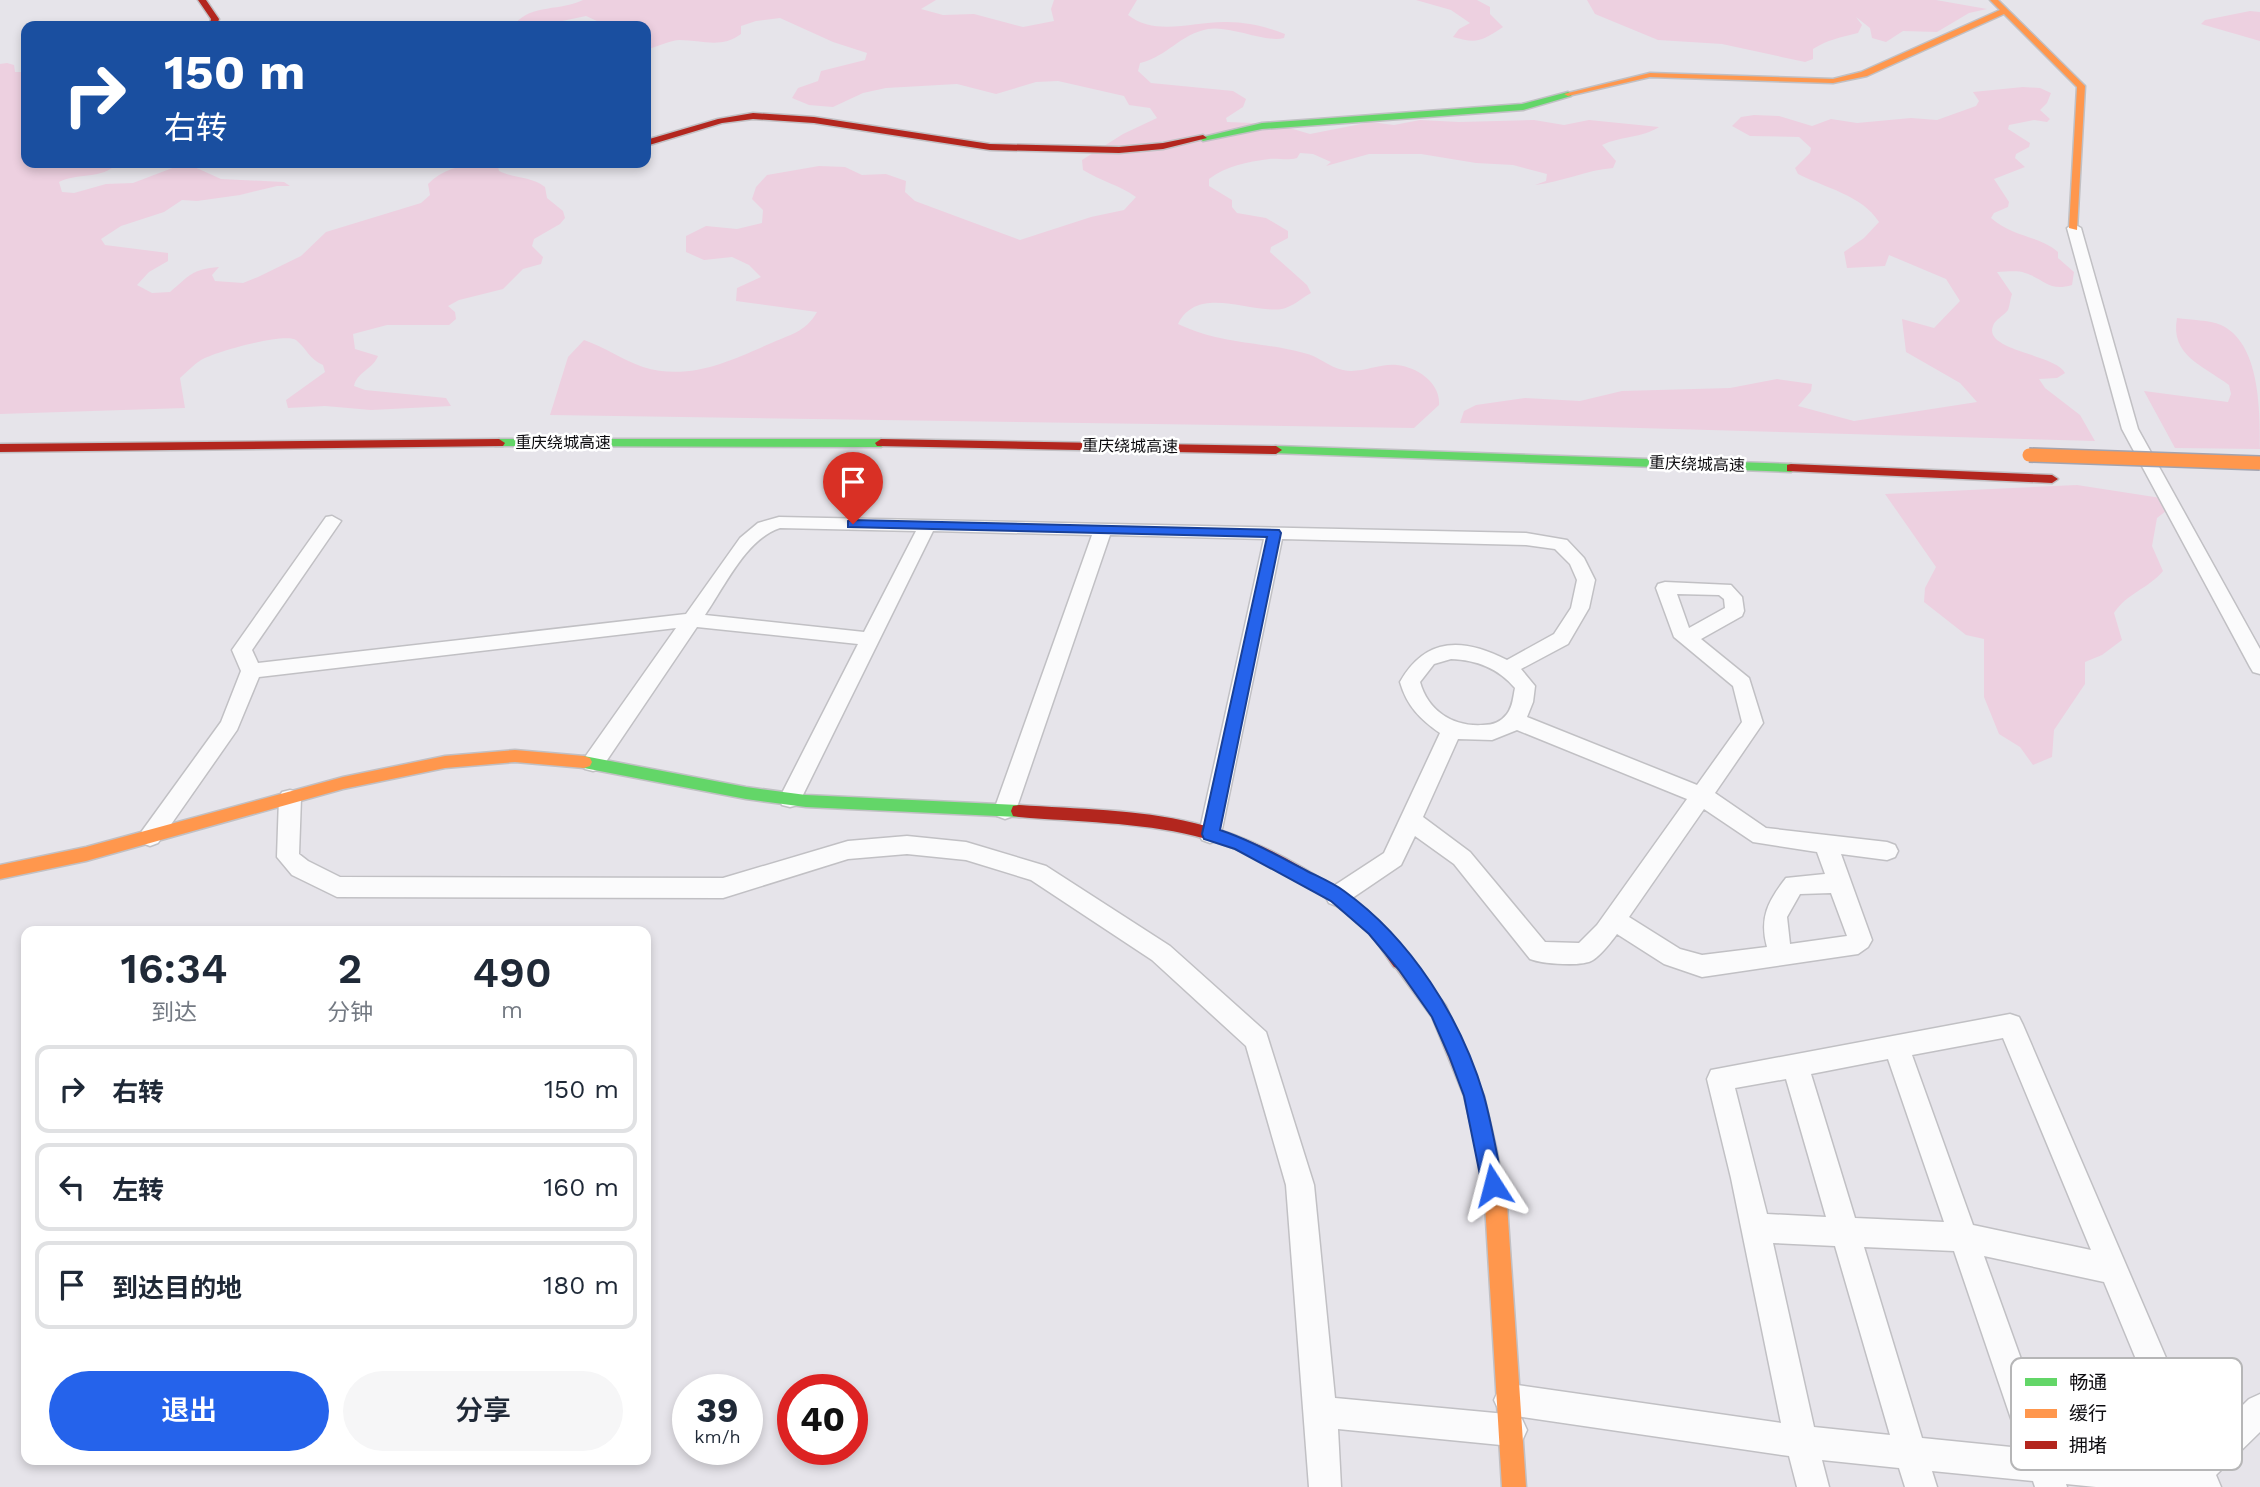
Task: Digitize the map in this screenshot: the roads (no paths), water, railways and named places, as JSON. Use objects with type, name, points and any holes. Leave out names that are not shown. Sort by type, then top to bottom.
[{"type":"main road","points":[[202,0],[214,21]]},
{"type":"main road","points":[[651,142],[721,121],[752,116],[814,120],[990,147],[1119,150],[1163,146],[1262,126],[1523,107],[1600,85],[1650,75],[1833,81],[1864,74],[1999,6],[2081,86],[2074,228]]},
{"type":"main road","name":"重庆绕城高速","points":[[0,448],[575,442],[948,443],[1542,457],[2059,480]]},
{"type":"main road","points":[[2023,455],[2260,464]]},
{"type":"main road","points":[[2135,482],[2177,484]]},
{"type":"main road","points":[[0,872],[150,837],[343,783],[445,762],[515,757],[593,762],[746,793],[790,799],[1005,810],[1141,821],[1195,829],[1241,844],[1337,896],[1376,929],[1439,1012],[1474,1096],[1496,1204],[1514,1487]]},
{"type":"street","points":[[2074,228],[2130,429],[2260,667]]},
{"type":"street","points":[[150,837],[230,724],[251,671],[242,650],[332,521]]},
{"type":"street","points":[[593,762],[746,542],[764,527],[779,522],[1526,539],[1561,544],[1578,562],[1586,580],[1580,608],[1561,639],[1508,667]]},
{"type":"street","points":[[790,799],[927,526]]},
{"type":"street","points":[[1005,810],[1103,530]]},
{"type":"street","points":[[1210,834],[1275,533]]},
{"type":"street","points":[[251,671],[691,621],[870,639]]},
{"type":"street","points":[[1410,820],[1462,858],[1539,952],[1584,953],[1613,919],[1753,723],[1742,683],[1689,637]]},
{"type":"street","points":[[1462,651],[1508,667],[1525,686],[1524,705],[1516,721],[1501,731],[1474,734],[1451,731],[1422,710],[1410,682],[1421,662],[1437,653],[1462,651]]},
{"type":"street","points":[[1516,721],[1701,795],[1761,836],[1887,851]]},
{"type":"street","points":[[1337,896],[1393,859],[1451,731]]},
{"type":"street","points":[[290,798],[288,857],[300,867],[337,887],[723,888],[848,850],[907,845],[966,851],[1038,873],[1161,953],[1257,1040],[1300,1185],[1321,1412],[1325,1487]]},
{"type":"street","points":[[1613,919],[1673,957],[1702,966],[1849,947],[1860,940],[1827,848]]},
{"type":"street","points":[[1781,953],[1772,925],[1779,904],[1794,885],[1839,883]]},
{"type":"street","points":[[1813,1487],[1720,1079],[2010,1025],[2151,1358]]},
{"type":"street","points":[[1896,1046],[2011,1375]]},
{"type":"street","points":[[1795,1065],[1921,1487]]},
{"type":"street","points":[[1756,1228],[1963,1237],[2114,1270]]},
{"type":"street","points":[[2242,1428],[2260,1410]]},
{"type":"street","points":[[1321,1412],[1511,1415],[2011,1462]]},
{"type":"street","points":[[2044,1470],[2050,1487]]},
{"type":"street","points":[[2089,1470],[2188,1480],[2198,1470]]},
{"type":"street","points":[[2198,1470],[2205,1487]]}]
